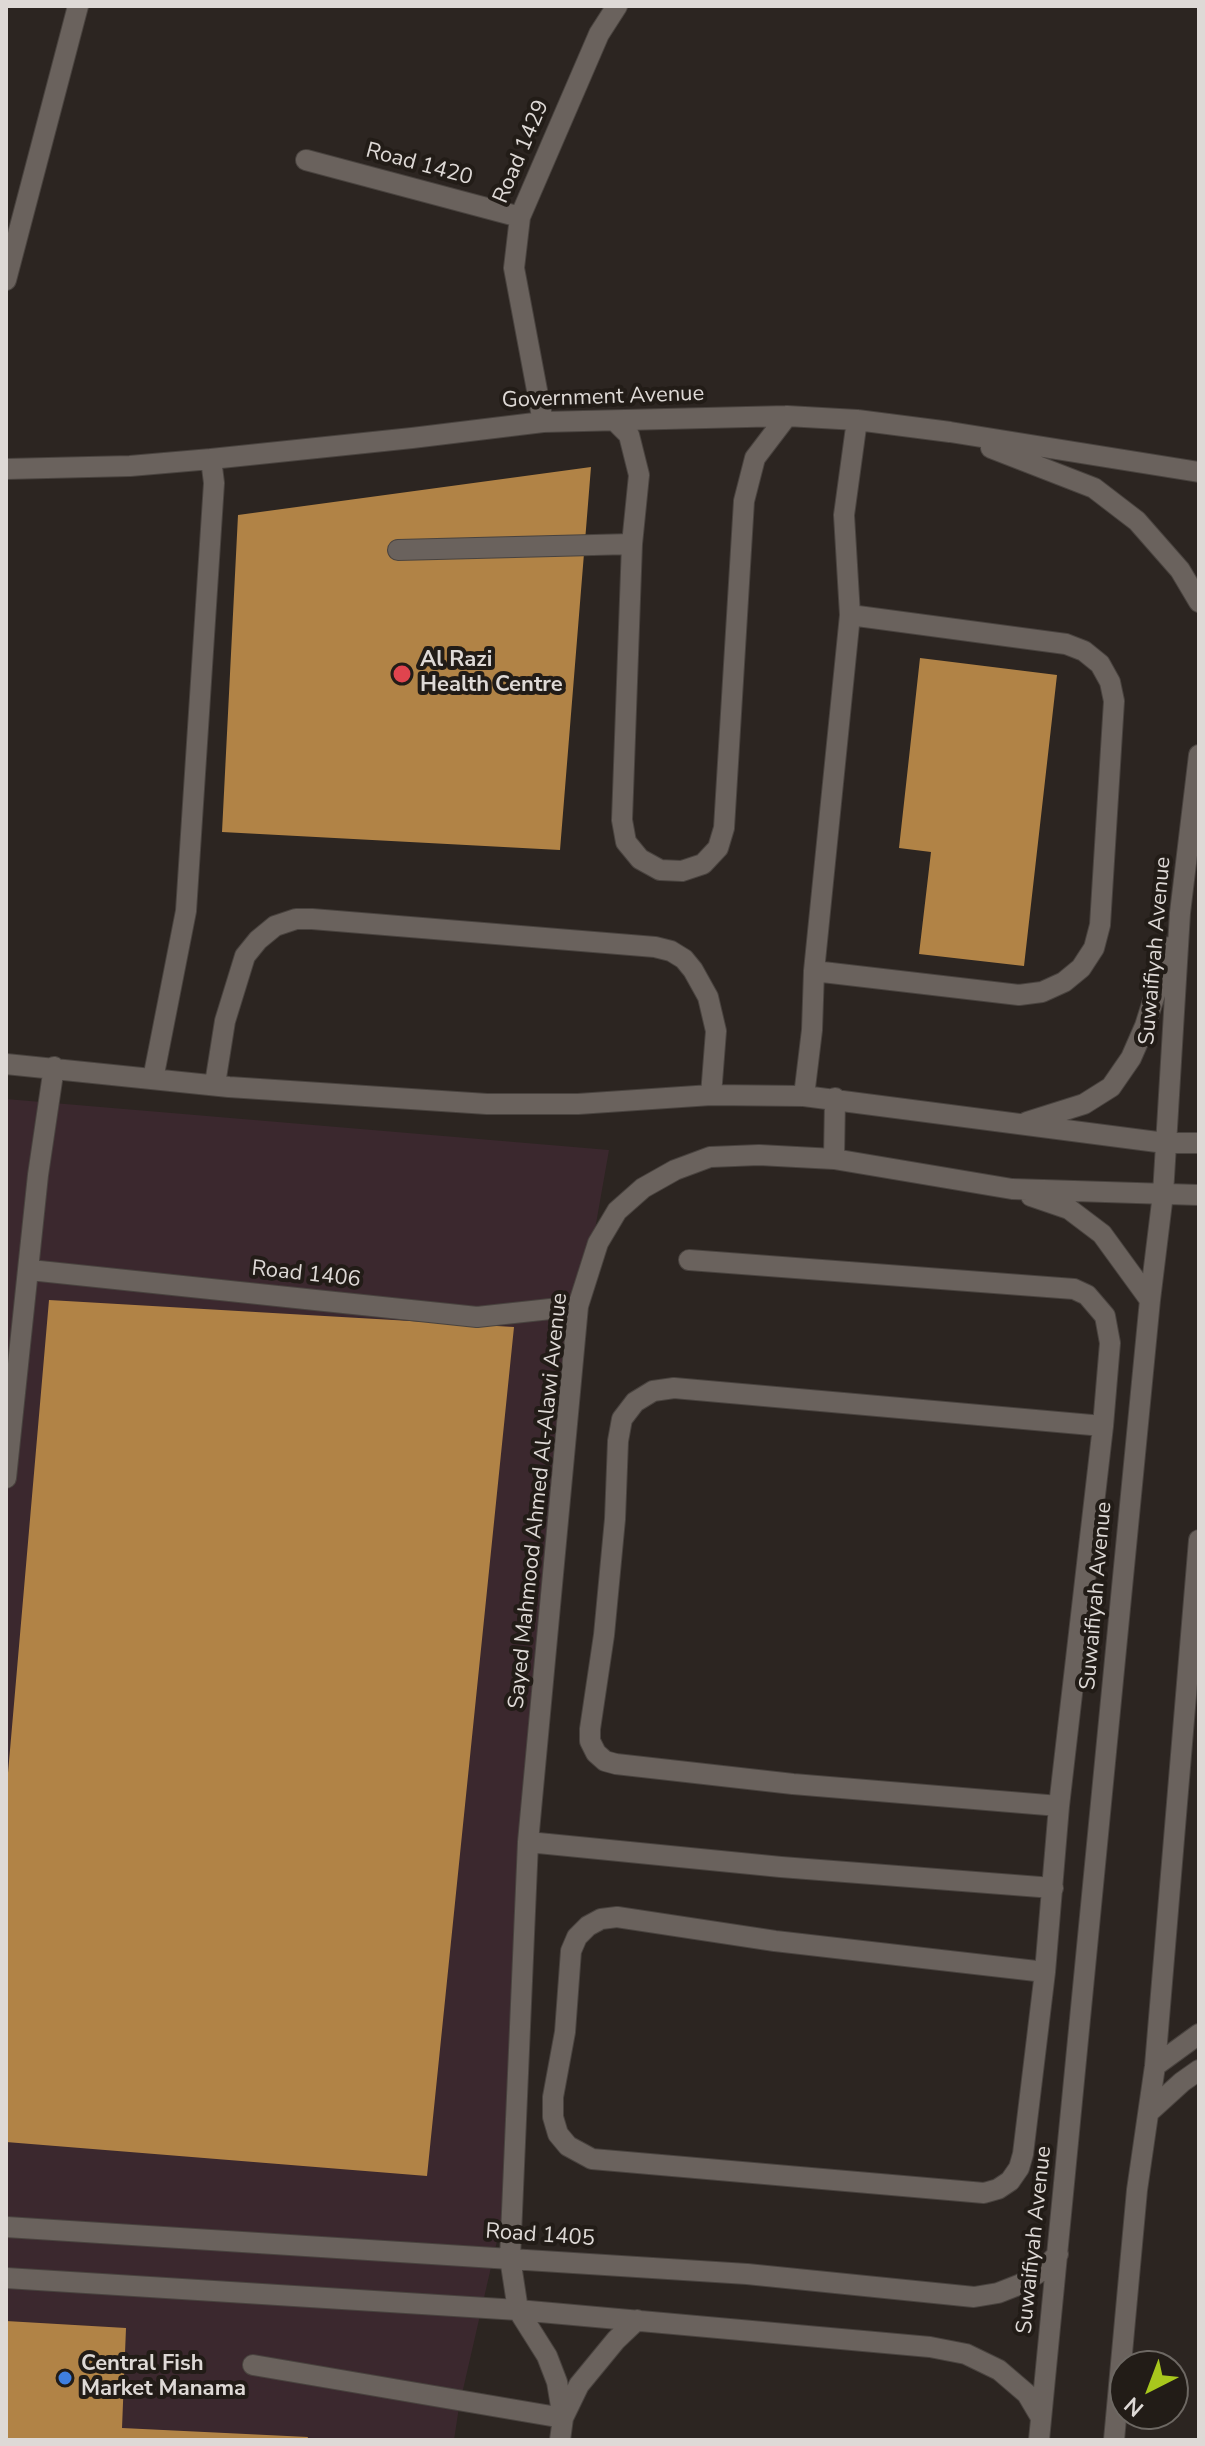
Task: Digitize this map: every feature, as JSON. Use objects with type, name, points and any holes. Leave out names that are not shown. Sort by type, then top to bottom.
[{"type":"street","points":[[6,280],[78,6]]},
{"type":"street","name":"Road 1429","points":[[543,422],[514,268],[520,217],[599,34],[617,6]]},
{"type":"street","name":"Road 1420","points":[[306,160],[520,217]]},
{"type":"street","points":[[615,421],[629,435],[639,475],[632,544],[622,820],[626,842],[640,859],[660,870],[682,871],[703,864],[718,848],[724,828],[744,501],[755,458],[787,416]]},
{"type":"street","name":"Government Avenue","points":[[6,469],[130,466],[211,459],[543,422],[787,416],[857,420],[950,432],[1199,472]]},
{"type":"street","points":[[804,1096],[850,615],[844,515],[857,420]]},
{"type":"street","points":[[950,432],[1094,488],[1137,521],[1180,570],[1199,602]]},
{"type":"street","points":[[153,1079],[186,911],[214,483],[211,459]]},
{"type":"street","points":[[398,550],[632,544]]},
{"type":"street","points":[[814,971],[1019,995],[1042,992],[1064,982],[1081,968],[1094,948],[1100,925],[1114,701],[1110,682],[1100,664],[1084,651],[1066,644],[850,615]]},
{"type":"street","name":"Suwaifiyah Avenue","points":[[1039,2440],[1150,1300],[1163,1194],[1180,913],[1199,755]]},
{"type":"street","points":[[1022,1124],[1084,1104],[1111,1087],[1131,1058],[1145,1026],[1180,913]]},
{"type":"street","points":[[215,1084],[225,1021],[245,956],[275,926],[296,919],[312,919],[655,947],[671,951],[684,959],[708,997],[716,1031],[711,1095]]},
{"type":"street","points":[[6,1064],[229,1087],[487,1104],[578,1104],[711,1095],[835,1098],[1165,1143],[1199,1143]]},
{"type":"street","points":[[6,1478],[38,1175],[54,1067]]},
{"type":"street","points":[[834,1159],[835,1098]]},
{"type":"street","name":"Sayed Mahmood Ahmed Al-Alawi Avenue","points":[[510,2258],[528,1842],[578,1306],[598,1243],[617,1211],[643,1188],[675,1170],[710,1157],[759,1155],[834,1159],[1012,1189],[1199,1195]]},
{"type":"street","points":[[1012,1189],[1069,1209],[1102,1234],[1150,1300]]},
{"type":"street","points":[[689,1260],[1074,1289],[1087,1295],[1097,1305],[1109,1330],[1103,1426],[1059,1806],[1045,1972],[1023,2154],[1019,2168],[1010,2181],[984,2193],[592,2159],[568,2146],[558,2134],[553,2117],[553,2097],[565,2032],[571,1951],[577,1937],[601,1919],[617,1917],[775,1941],[1045,1972]]},
{"type":"street","name":"Road 1406","points":[[30,1270],[477,1317],[578,1306]]},
{"type":"street","points":[[1059,1806],[793,1784],[605,1761],[590,1741],[590,1729],[604,1635],[618,1441],[622,1419],[635,1402],[653,1391],[674,1388],[1103,1426]]},
{"type":"street","points":[[1114,2440],[1137,2190],[1155,2066],[1195,1632],[1199,1540]]},
{"type":"street","points":[[528,1842],[781,1867],[1053,1888]]},
{"type":"street","points":[[1155,2066],[1199,2034]]},
{"type":"street","points":[[1149,2112],[1199,2070]]},
{"type":"street","name":"Road 1405","points":[[6,2227],[747,2274],[974,2297],[998,2293],[1021,2284],[1041,2271],[1058,2254]]},
{"type":"street","points":[[510,2258],[518,2310],[547,2356],[557,2382],[563,2418],[560,2440]]},
{"type":"street","points":[[6,2278],[518,2310],[930,2347],[966,2354],[999,2370],[1027,2394],[1040,2416]]},
{"type":"street","points":[[563,2418],[579,2385],[637,2320]]},
{"type":"street","points":[[253,2365],[563,2418]]},
{"type":"shaded area","points":[[6,1099],[609,1150],[581,1309],[508,2193],[454,2440],[6,2440]]},
{"type":"building","name":"Al Razi Health Centre","points":[[591,467],[560,850],[222,832],[238,515]]},
{"type":"building","points":[[920,658],[1057,675],[1024,966],[919,954],[931,852],[899,848]]},
{"type":"building","points":[[49,1300],[514,1327],[427,2176],[6,2142],[6,1796]]},
{"type":"building","name":"Central Fish Market Manama","points":[[6,2321],[126,2328],[122,2428],[308,2437],[307,2440],[6,2440]]},
{"type":"place","name":"Al Razi Health Centre","points":[[402,674]]},
{"type":"place","name":"Central Fish Market Manama","points":[[65,2378]]}]
